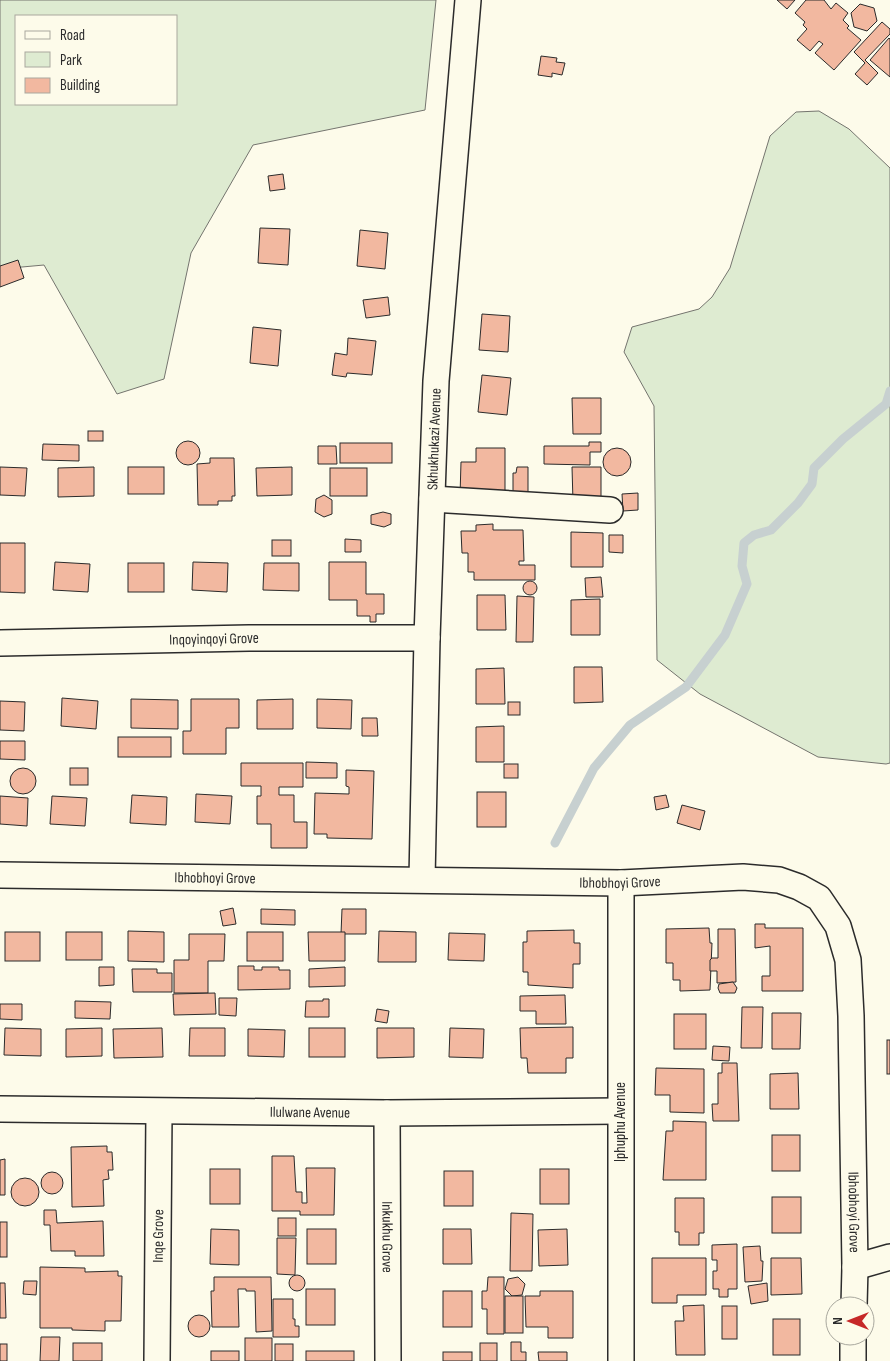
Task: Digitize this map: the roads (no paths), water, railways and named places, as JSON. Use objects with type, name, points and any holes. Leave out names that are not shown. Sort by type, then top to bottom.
[{"type":"street","name":"Skhukhukazi Avenue","points":[[422,879],[427,638],[436,381],[468,0]]},
{"type":"street","points":[[432,500],[610,510]]},
{"type":"street","name":"Inqoyinqoyi Grove","points":[[0,643],[249,638],[427,638]]},
{"type":"street","name":"Ibhobhoyi Grove","points":[[0,875],[621,883],[743,877],[779,880],[799,886],[819,898],[838,926],[848,960],[851,1016],[854,1296]]},
{"type":"street","name":"Iphuphu Avenue","points":[[621,883],[621,1361]]},
{"type":"street","name":"Ilulwane Avenue","points":[[0,1109],[387,1113],[620,1111]]},
{"type":"street","name":"Inqe Grove","points":[[157,1361],[159,1112]]},
{"type":"street","name":"Inkukhu Grove","points":[[387,1113],[388,1361]]},
{"type":"street","points":[[855,1267],[890,1257]]},
{"type":"street","points":[[853,1346],[853,1361]]},
{"type":"waterway","points":[[555,843],[594,768],[630,725],[686,687],[725,635],[747,584],[742,566],[744,543],[754,535],[771,530],[798,503],[812,484],[814,468],[843,439],[886,404],[890,391]]}]
